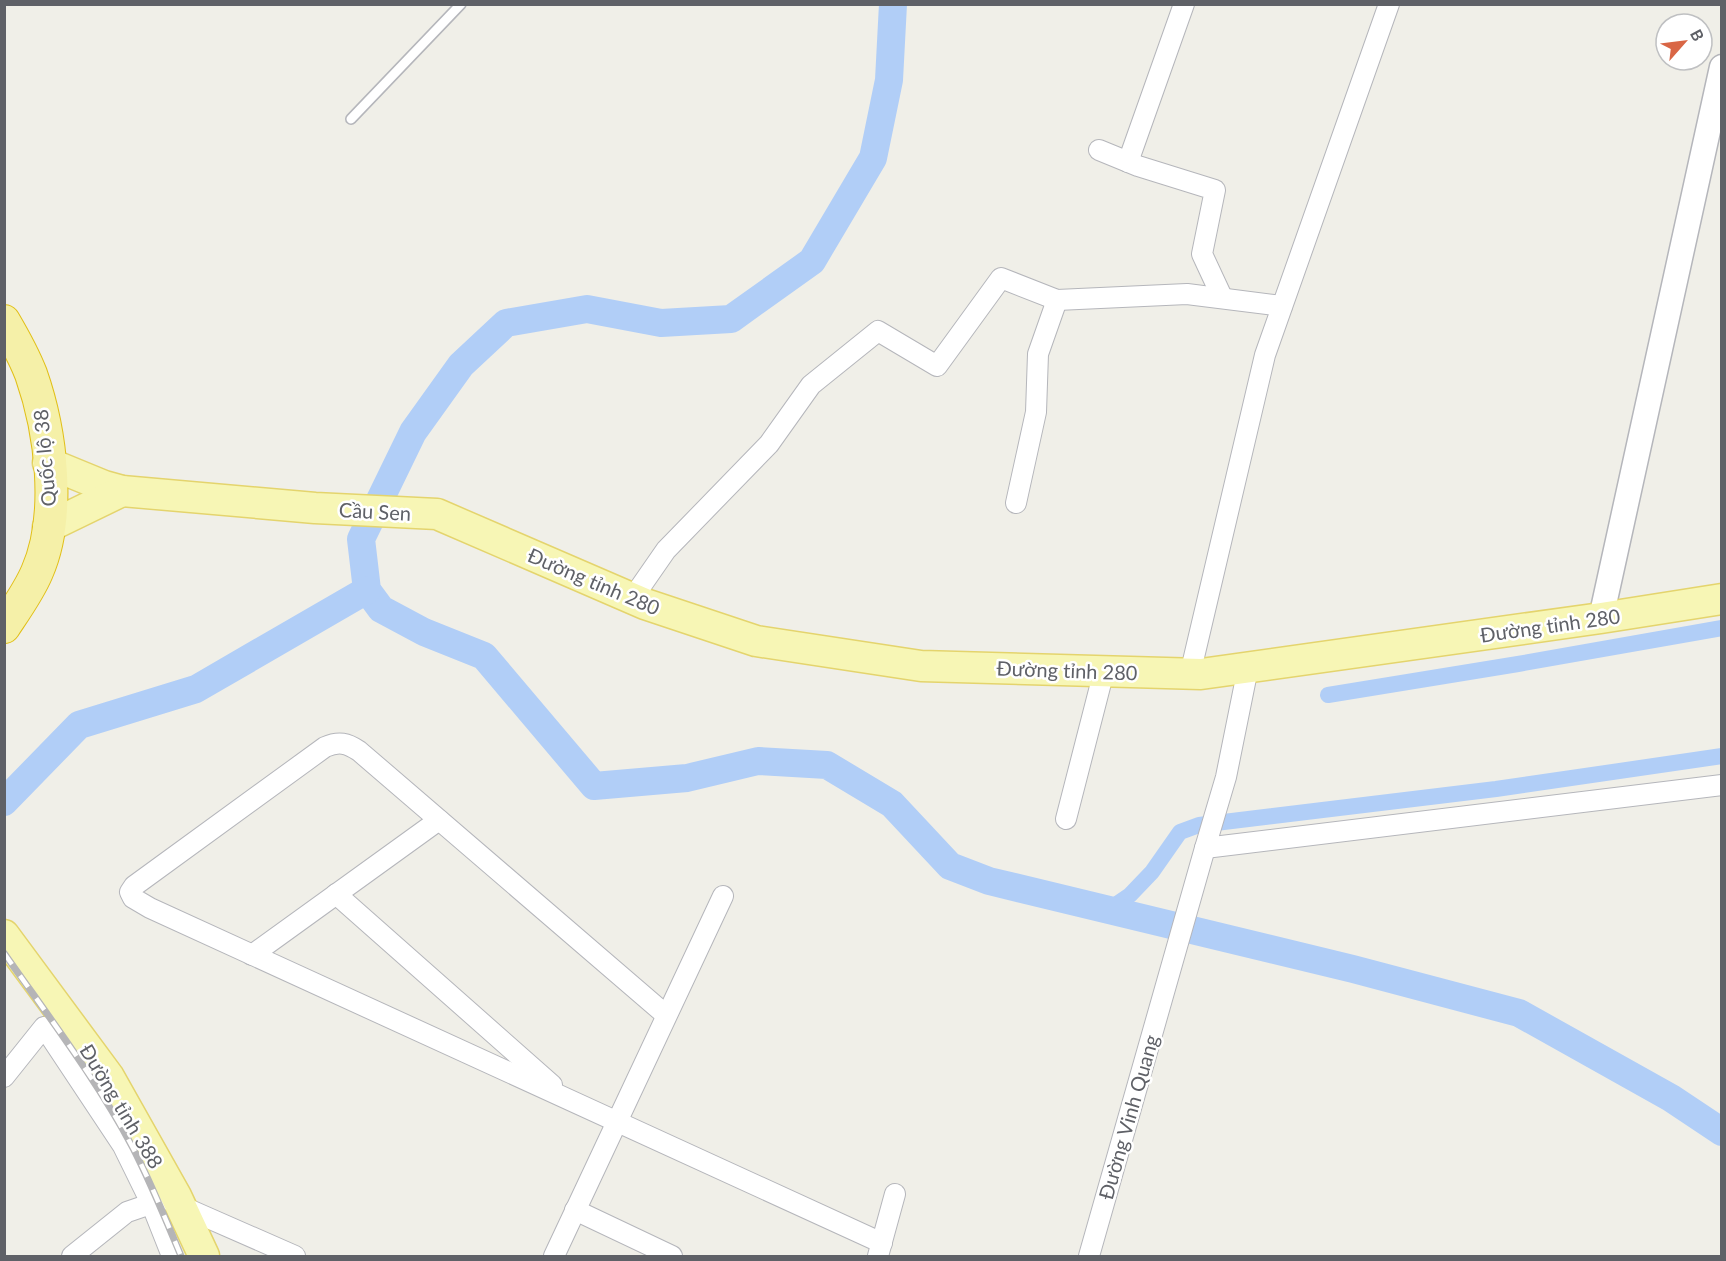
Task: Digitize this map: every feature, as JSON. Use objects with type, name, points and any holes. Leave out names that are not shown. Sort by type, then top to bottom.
[{"type":"highway","name":"Quốc lộ 38","points":[[4,321],[27,366],[40,405],[52,495],[45,546],[38,571],[4,627]]},
{"type":"main road","points":[[48,463],[122,491]]},
{"type":"main road","points":[[48,527],[122,491]]},
{"type":"main road","name":"Cầu Sen","points":[[122,491],[315,508],[434,514]]},
{"type":"main road","name":"Đường tỉnh 280","points":[[434,514],[632,599],[756,641],[921,666],[1201,674],[1722,599]]},
{"type":"main road","name":"Đường tỉnh 388","points":[[4,935],[109,1077],[169,1202],[204,1257]]},
{"type":"street","points":[[1128,162],[1184,4]]},
{"type":"street","points":[[1190,674],[1265,355],[1389,4]]},
{"type":"street","points":[[1601,618],[1722,67]]},
{"type":"street","points":[[1099,150],[1128,162],[1215,190],[1202,254],[1221,297]]},
{"type":"street","points":[[632,599],[666,550],[769,444],[801,397],[878,331],[937,366],[1001,278],[1057,300],[1187,294],[1282,306]]},
{"type":"street","points":[[1016,503],[1036,412],[1038,354],[1057,300]]},
{"type":"street","name":"Đường Vinh Quang","points":[[1089,1257],[1226,777],[1248,668]]},
{"type":"street","points":[[1066,819],[1104,671]]},
{"type":"street","points":[[666,1016],[351,745],[335,743],[325,747],[134,886],[130,892],[133,898],[150,908],[616,1120],[880,1250],[895,1194]]},
{"type":"street","points":[[1204,848],[1722,785]]},
{"type":"street","points":[[252,955],[439,820]]},
{"type":"street","points":[[336,894],[568,1099]]},
{"type":"street","points":[[554,1257],[616,1120],[723,896]]},
{"type":"street","points":[[4,1077],[44,1027],[123,1146],[169,1202],[295,1257]]},
{"type":"street","points":[[72,1257],[127,1212],[169,1202]]},
{"type":"street","points":[[169,1202],[172,1257]]},
{"type":"street","points":[[575,1210],[672,1257]]},
{"type":"lane","points":[[351,118],[461,4]]},
{"type":"waterway","points":[[893,4],[889,80],[873,158],[812,261],[731,319],[661,323],[587,309],[506,323],[461,365],[413,432],[361,539],[367,590],[381,609],[424,632],[484,656],[594,786],[687,778],[758,761],[827,765],[892,804],[950,866],[989,881],[1353,969],[1519,1013],[1671,1098],[1722,1132]]},
{"type":"waterway","points":[[4,802],[79,725],[196,689],[367,590]]},
{"type":"waterway","points":[[1328,695],[1722,628]]},
{"type":"waterway","points":[[1108,910],[1130,895],[1152,872],[1180,832],[1199,825],[1496,789],[1722,756]]},
{"type":"railway","points":[[4,953],[72,1049],[119,1123],[146,1175],[181,1256]]}]
